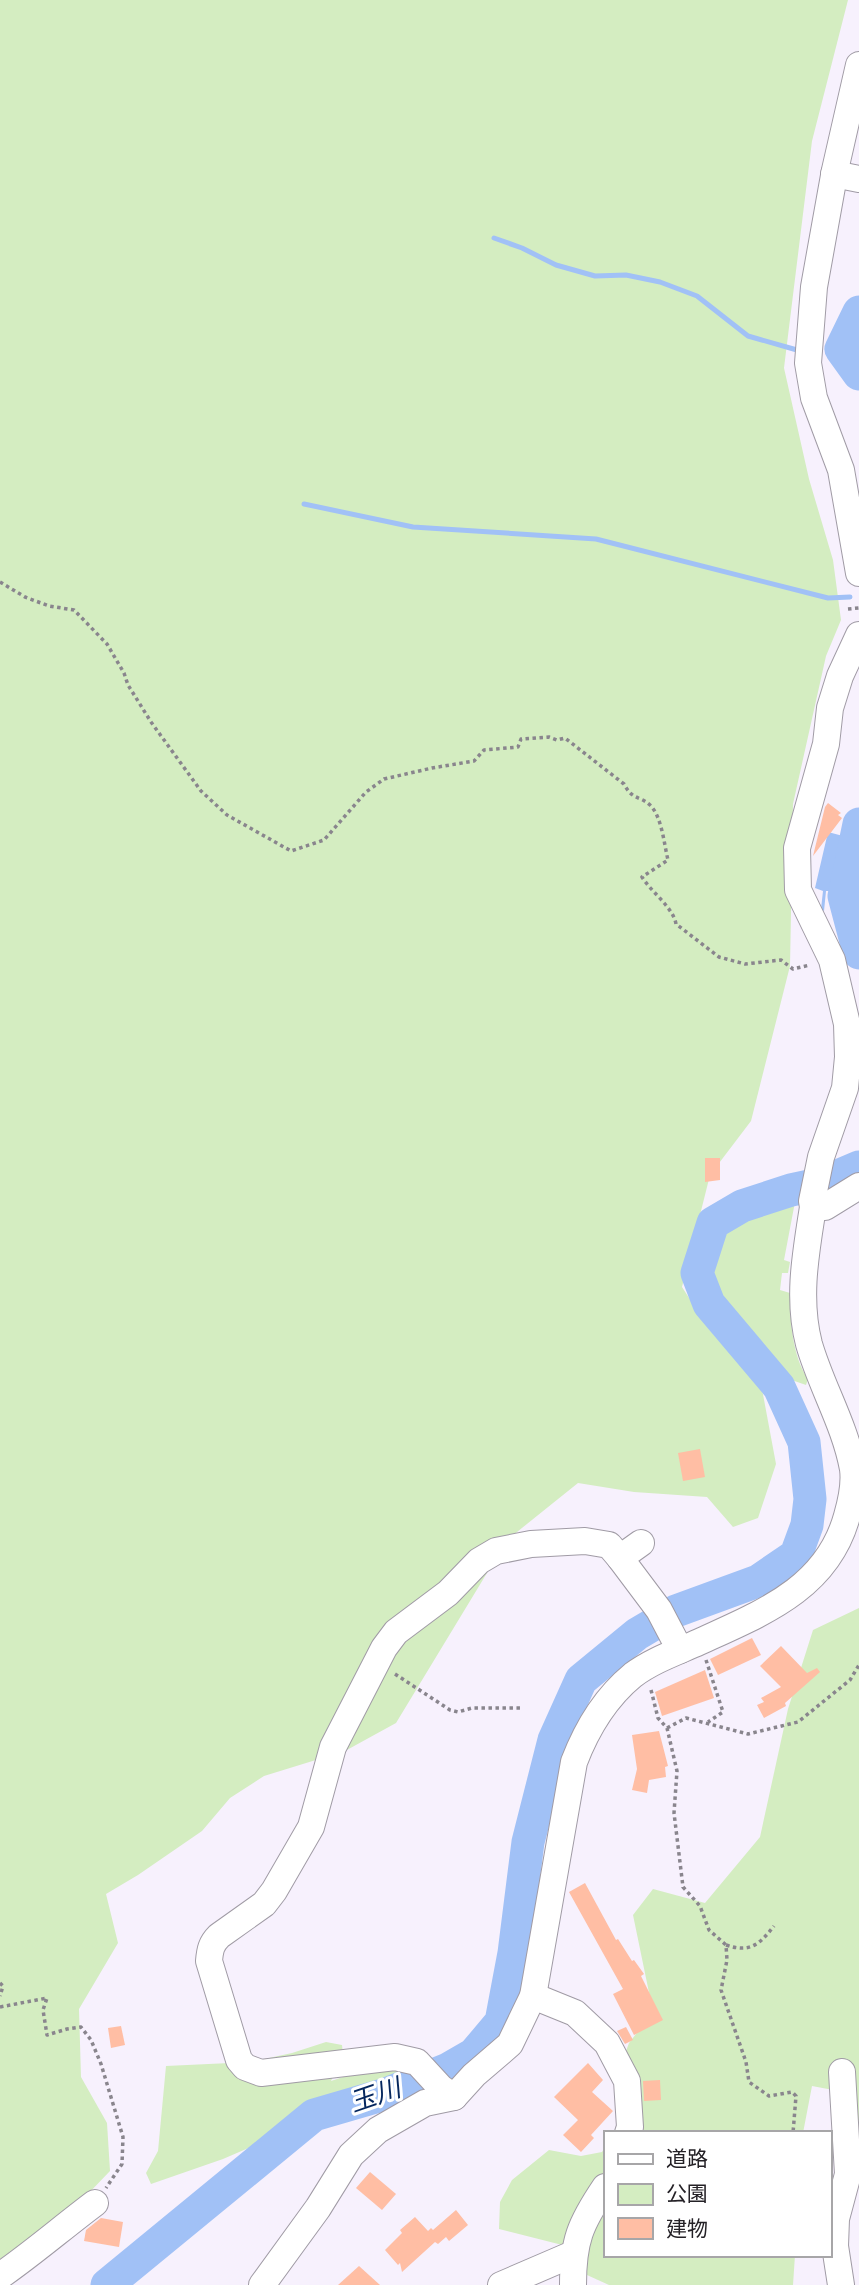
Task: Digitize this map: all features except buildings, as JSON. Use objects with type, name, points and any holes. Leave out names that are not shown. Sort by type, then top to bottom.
[{"type":"street","points":[[859,65],[846,177],[814,287],[808,363],[814,398],[841,470],[859,573]]},
{"type":"street","points":[[262,2285],[318,2208],[351,2155],[378,2130],[447,2093],[474,2075],[510,2044],[533,1996],[574,1762],[585,1734],[612,1694],[645,1667],[789,1597],[819,1572],[846,1520],[853,1471],[836,1414],[809,1343],[794,1280],[821,1157],[845,1088],[847,1024],[832,960],[798,890],[797,848],[826,744],[830,708],[840,676],[859,635]]},
{"type":"street","points":[[812,1204],[825,1207],[859,1186]]},
{"type":"street","points":[[447,2093],[417,2062],[396,2057],[261,2073],[245,2067],[239,2060],[209,1961],[213,1942],[264,1904],[274,1891],[311,1827],[333,1747],[377,1661],[396,1632],[448,1593],[478,1561],[488,1555],[531,1544],[585,1541],[631,1550],[662,1617],[690,1646]]},
{"type":"street","points":[[533,1996],[575,2013],[607,2043],[627,2081],[629,2131]]},
{"type":"street","points":[[841,2285],[835,2246],[836,2219],[848,2174],[842,2072]]},
{"type":"street","points":[[573,2285],[573,2253],[586,2215],[604,2189]]},
{"type":"street","points":[[0,2276],[95,2203]]},
{"type":"street","points":[[501,2285],[573,2253]]},
{"type":"path","points":[[0,582],[25,597],[49,606],[74,610],[107,643],[150,722],[201,791],[227,815],[291,851],[324,840],[366,792],[384,779],[474,761],[484,750],[518,747],[521,739],[565,738],[624,784],[630,795],[649,804],[655,813],[668,860],[642,877],[675,918],[676,925],[719,957],[745,964],[781,960],[793,969]]},
{"type":"path","points":[[848,609],[859,608]]},
{"type":"path","points":[[690,1646],[723,1712],[708,1722]]},
{"type":"path","points":[[377,1661],[450,1710],[458,1712],[472,1708],[522,1708]]},
{"type":"path","points":[[667,1728],[686,1718],[748,1734],[798,1722],[850,1680],[859,1665]]},
{"type":"path","points":[[645,1667],[658,1718],[667,1728],[677,1771],[674,1814],[683,1887],[700,1906],[709,1930],[726,1945],[739,1949],[754,1947],[774,1926]]},
{"type":"path","points":[[726,1945],[727,1960],[721,1990],[746,2062],[749,2082],[769,2096],[792,2092],[796,2096],[793,2131]]},
{"type":"path","points":[[0,1983],[3,1986],[0,1996]]},
{"type":"path","points":[[0,2007],[47,1998],[43,2010],[47,2035],[82,2028],[92,2040],[113,2098],[123,2137],[122,2164],[95,2203]]},
{"type":"green space","points":[[0,0],[848,0],[812,141],[784,368],[809,479],[833,560],[841,620],[826,656],[793,804],[790,966],[751,1121],[710,1175],[682,1287],[709,1329],[762,1389],[776,1464],[758,1518],[733,1527],[707,1497],[634,1492],[578,1483],[507,1540],[396,1723],[345,1751],[264,1776],[230,1798],[202,1831],[106,1894],[118,1943],[79,2009],[81,2077],[107,2123],[110,2171],[63,2220],[0,2259]]},
{"type":"green space","points":[[795,1202],[784,1260],[790,1262],[788,1273],[782,1273],[780,1290],[790,1293],[793,1337],[798,1360],[808,1379],[806,1385],[780,1376],[748,1333],[724,1315],[713,1299],[708,1284],[731,1218],[756,1206]]},
{"type":"green space","points":[[859,1608],[859,2150],[849,2093],[812,2086],[803,2131],[617,2131],[620,2127],[615,2081],[629,2043],[653,2012],[633,1915],[653,1889],[705,1903],[760,1837],[788,1709],[813,1630]]},
{"type":"green space","points":[[326,2042],[342,2045],[343,2054],[331,2081],[393,2063],[403,2075],[395,2088],[334,2106],[290,2130],[223,2159],[151,2184],[146,2173],[158,2151],[166,2066],[251,2062]]},
{"type":"green space","points":[[604,2149],[604,2257],[795,2257],[793,2285],[609,2285],[587,2275],[582,2250],[499,2229],[500,2202],[512,2180],[549,2150],[581,2156],[602,2152]]},
{"type":"water","points":[[828,832],[843,836],[830,891],[826,891],[824,911],[821,909],[823,891],[815,888]]},
{"type":"waterway","points":[[494,238],[556,265],[595,276],[626,275],[660,282],[697,296],[748,336],[797,350]]},
{"type":"waterway","points":[[859,312],[841,349],[859,374]]},
{"type":"waterway","points":[[304,504],[413,527],[596,539],[828,598],[850,597]]},
{"type":"waterway","points":[[859,824],[844,896],[859,953]]},
{"type":"waterway","name":"玉川","points":[[107,2285],[314,2115],[386,2094],[448,2069],[474,2054],[501,2022],[514,1953],[528,1842],[554,1740],[581,1680],[637,1634],[676,1611],[758,1581],[796,1555],[807,1525],[810,1499],[804,1442],[779,1387],[709,1304],[697,1273],[713,1223],[742,1206],[819,1184],[859,1167]]}]
